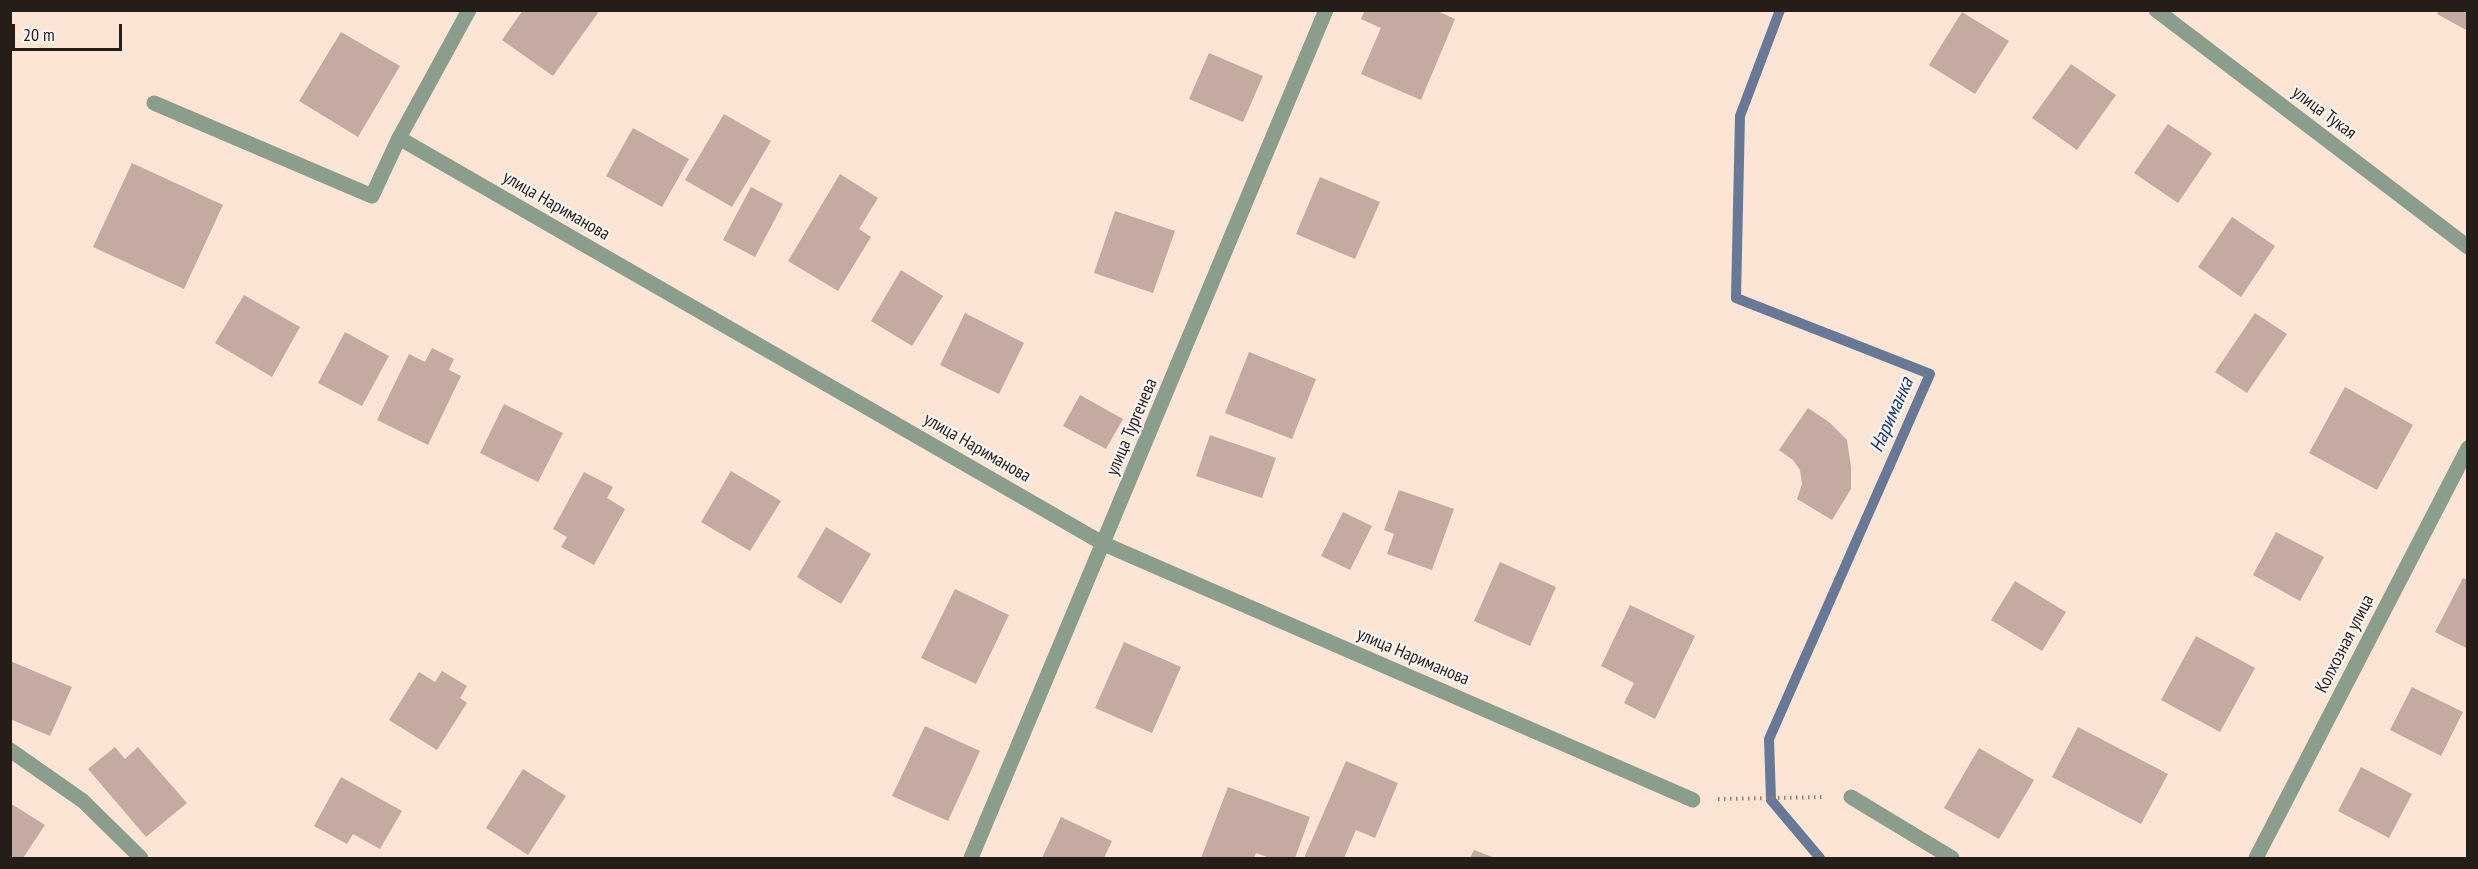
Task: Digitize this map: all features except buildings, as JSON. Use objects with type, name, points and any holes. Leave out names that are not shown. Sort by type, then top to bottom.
[{"type":"street","points":[[154,103],[372,196],[399,138],[469,10]]},
{"type":"street","name":"улица Тургенева","points":[[971,858],[1326,10]]},
{"type":"street","name":"улица Тукая","points":[[2156,10],[2468,247]]},
{"type":"street","name":"улица Нариманова","points":[[399,138],[1104,544],[1693,800]]},
{"type":"street","name":"Колхозная улица","points":[[2256,858],[2468,448]]},
{"type":"street","points":[[10,750],[83,801],[141,858]]},
{"type":"street","points":[[1851,797],[1952,858]]},
{"type":"path","points":[[1693,800],[1851,797]]},
{"type":"waterway","name":"Нариманка","points":[[1780,10],[1740,116],[1736,298],[1930,374],[1769,739],[1771,800],[1820,858]]}]
